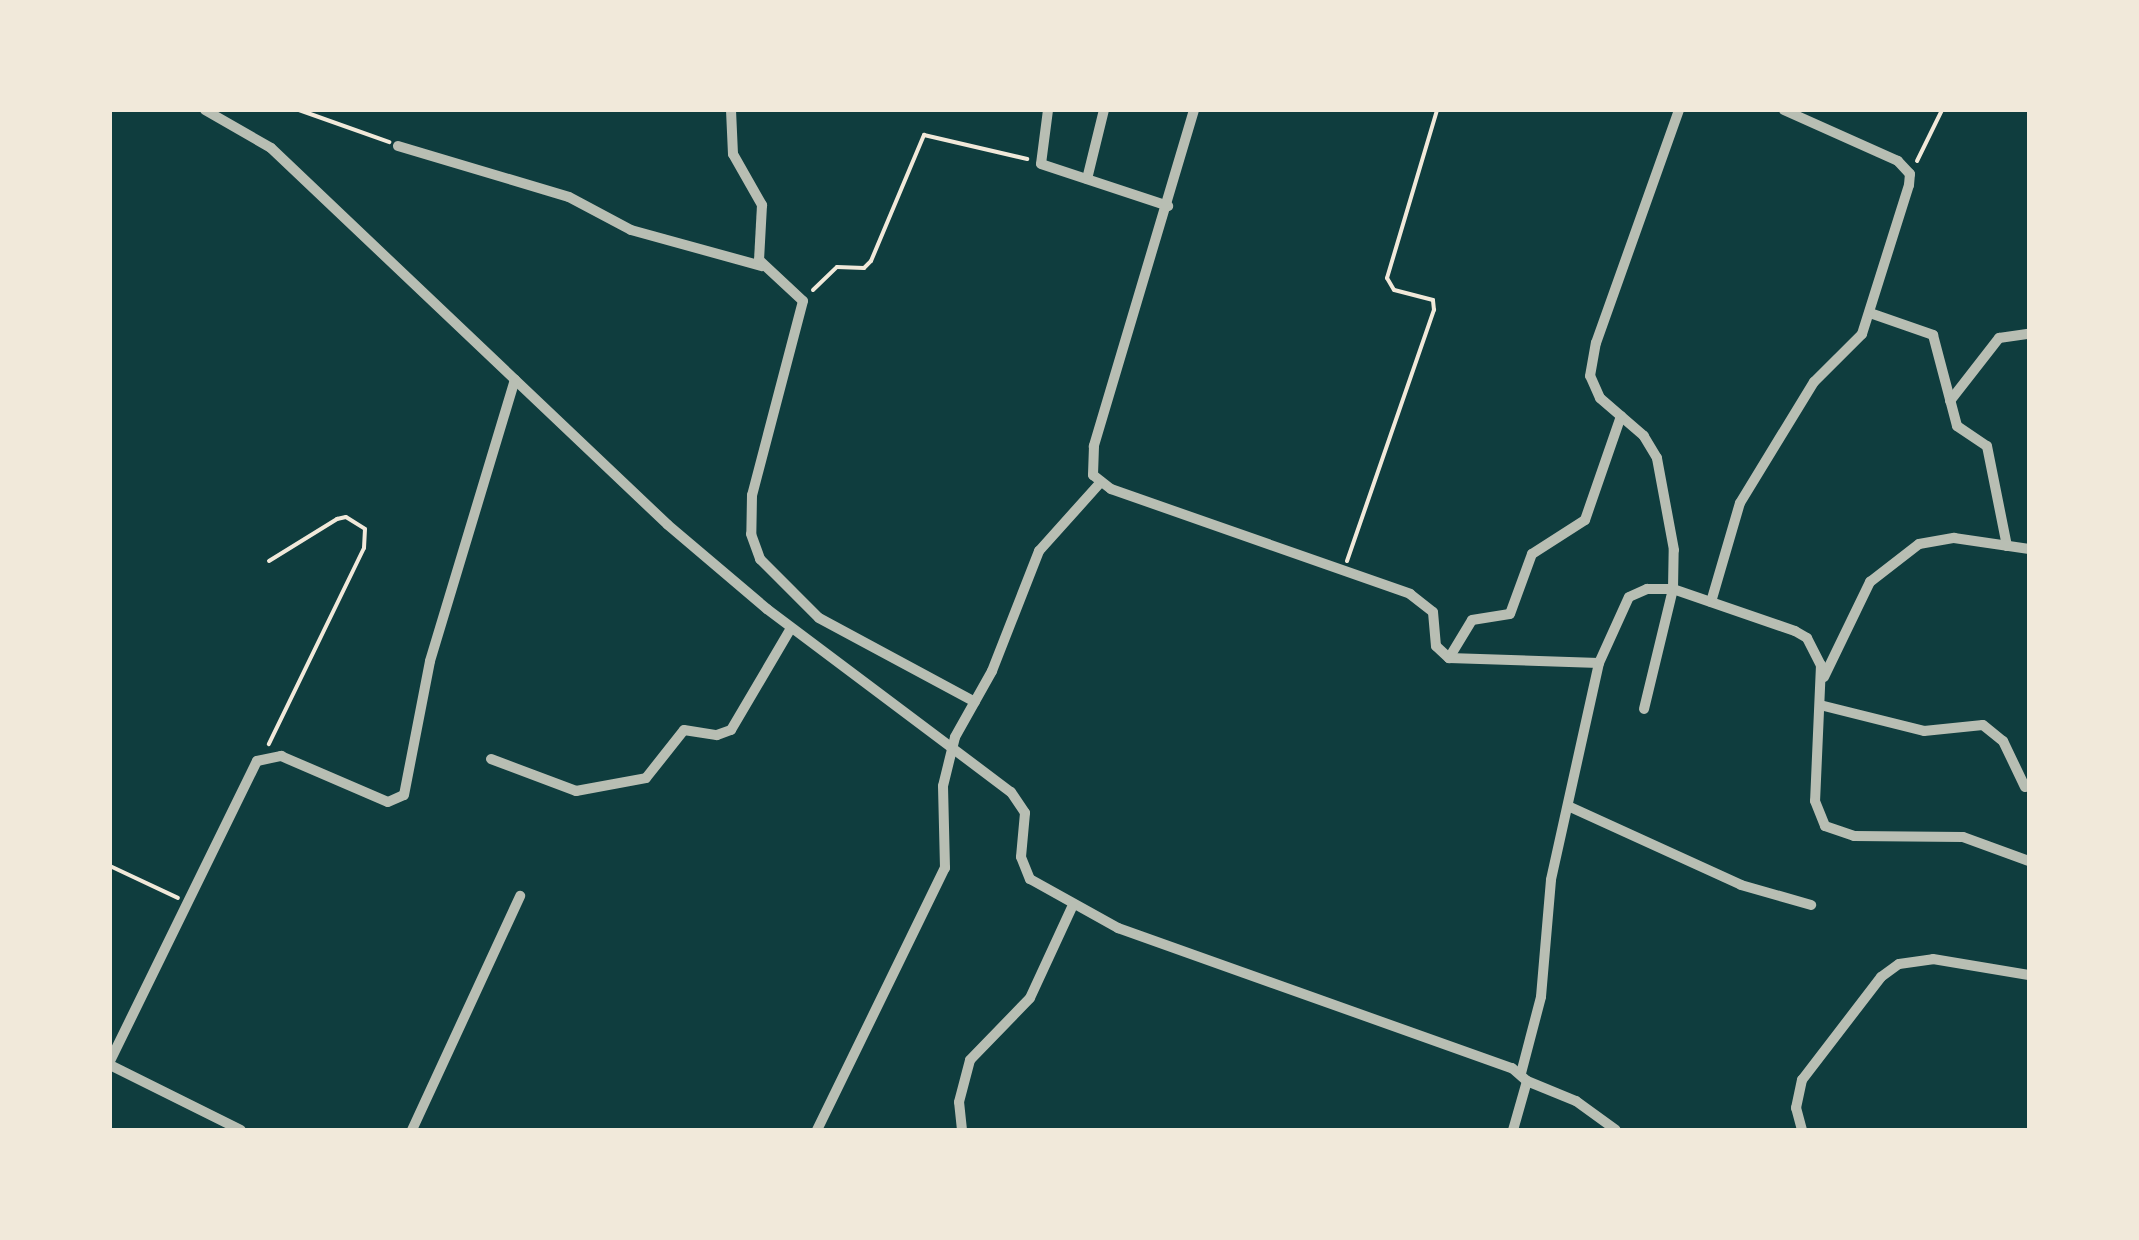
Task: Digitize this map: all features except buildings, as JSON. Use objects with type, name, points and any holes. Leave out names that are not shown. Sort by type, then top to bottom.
[{"type":"street","points":[[205,110],[271,148],[668,525],[791,628],[953,741],[1021,804],[1023,867],[1030,879],[1118,928],[1286,983],[1524,1077],[1576,1100],[1616,1130]]},
{"type":"street","points":[[731,110],[733,154],[762,205],[762,266]]},
{"type":"street","points":[[1048,110],[1041,164],[1168,206]]},
{"type":"street","points":[[1087,179],[1104,110]]},
{"type":"street","points":[[1100,483],[1094,446],[1194,110]]},
{"type":"street","points":[[1644,709],[1673,589],[1674,550],[1657,458],[1594,387],[1591,361],[1679,110]]},
{"type":"street","points":[[1710,602],[1740,504],[1814,382],[1862,334],[1910,174],[1898,161],[1784,110]]},
{"type":"street","points":[[398,146],[569,198],[631,230],[762,266],[794,286],[803,302],[752,495],[751,534],[760,559],[819,618],[975,702]]},
{"type":"street","points":[[1870,312],[1934,335],[1957,426],[1987,446],[2007,546]]},
{"type":"street","points":[[1950,400],[1999,338],[2029,334]]},
{"type":"street","points":[[241,1130],[110,1063],[187,902],[264,756],[280,756],[388,802],[404,794],[434,648],[516,380]]},
{"type":"street","points":[[1450,658],[1472,620],[1510,614],[1532,554],[1585,520],[1622,416]]},
{"type":"street","points":[[1100,483],[1345,567],[1424,602],[1433,612],[1436,646],[1450,658],[1599,663]]},
{"type":"street","points":[[817,1130],[945,868],[942,800],[953,741],[975,702],[1038,551],[1100,483]]},
{"type":"street","points":[[1821,682],[1870,582],[1890,566],[1936,538],[2029,549]]},
{"type":"street","points":[[1513,1130],[1541,997],[1548,899],[1599,663],[1629,596],[1673,589],[1808,638],[1821,665],[1815,801],[1825,826],[1854,836],[1963,837],[2029,861]]},
{"type":"street","points":[[491,759],[576,791],[646,778],[684,730],[731,730],[791,628]]},
{"type":"street","points":[[1820,704],[1924,731],[1964,722],[1984,725],[2002,741],[2025,787]]},
{"type":"street","points":[[1568,806],[1740,885],[1811,905]]},
{"type":"street","points":[[412,1130],[520,896]]},
{"type":"street","points":[[962,1130],[958,1102],[970,1060],[1030,998],[1072,905]]},
{"type":"street","points":[[1802,1130],[1796,1108],[1802,1080],[1882,977],[1899,964],[1933,958],[2029,975]]},
{"type":"path","points":[[299,110],[398,146]]},
{"type":"path","points":[[1345,567],[1434,310],[1434,300],[1394,290],[1387,278],[1437,110]]},
{"type":"path","points":[[1910,174],[1942,110]]},
{"type":"path","points":[[803,302],[831,270],[864,268],[871,261],[924,135],[1041,164]]},
{"type":"path","points":[[264,756],[364,548],[364,528],[346,517],[337,519],[269,561]]},
{"type":"path","points":[[110,866],[187,902]]}]
